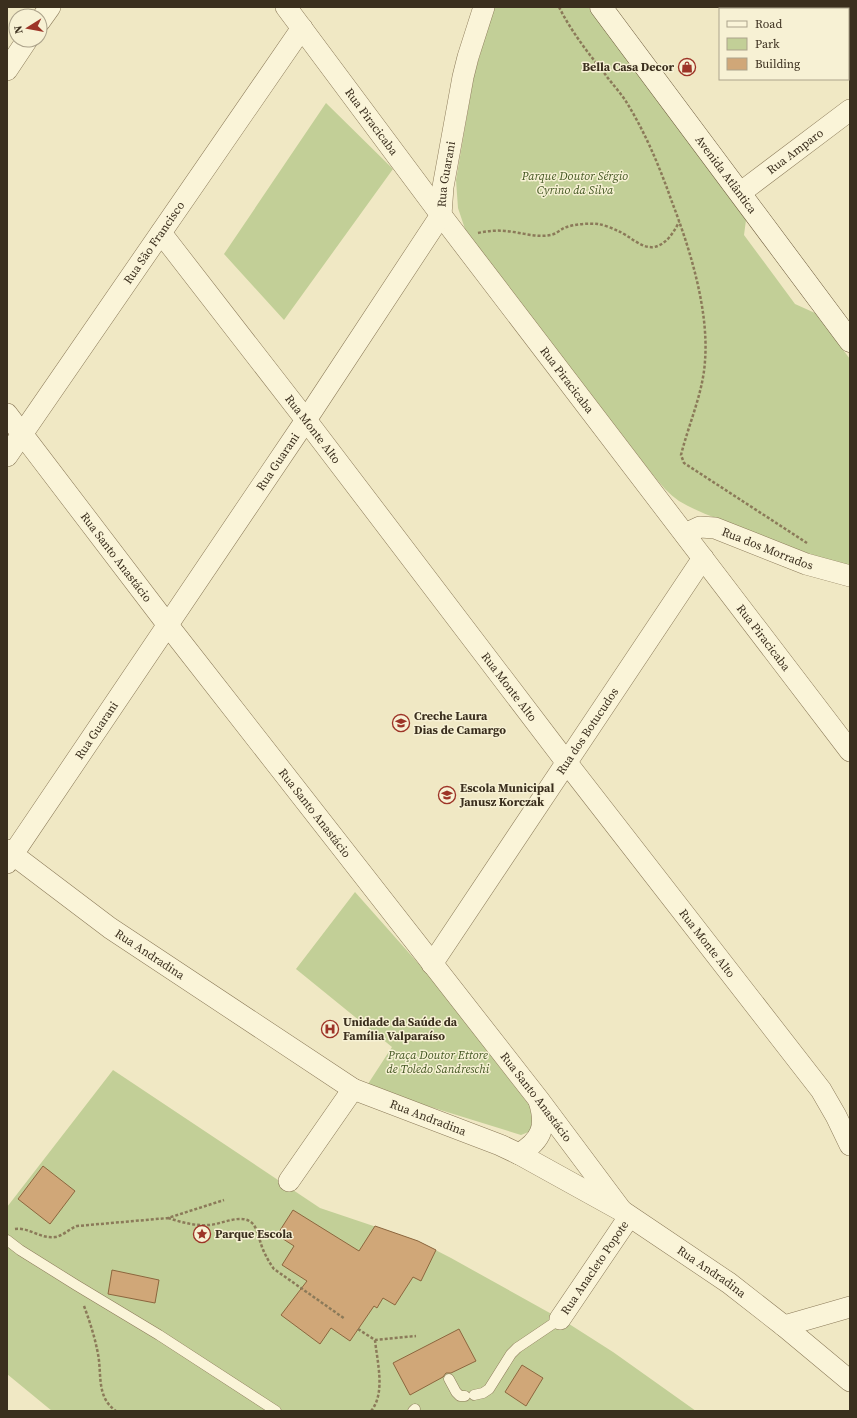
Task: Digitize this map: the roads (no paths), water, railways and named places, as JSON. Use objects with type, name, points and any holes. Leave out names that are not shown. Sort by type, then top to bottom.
[{"type":"main road","name":"Avenida Atlântica","points":[[601,7],[850,341]]},
{"type":"street","name":"Rua Piracicaba","points":[[286,7],[441,215],[850,751]]},
{"type":"street","name":"Rua Guarani","points":[[9,856],[306,420],[441,215],[443,187],[463,77],[484,7]]},
{"type":"street","name":"Rua São Francisco","points":[[7,456],[302,28]]},
{"type":"street","points":[[7,70],[22,48]]},
{"type":"street","name":"Rua Amparo","points":[[740,193],[850,110]]},
{"type":"street","name":"Rua Monte Alto","points":[[161,233],[306,420],[567,763],[821,1090],[850,1145]]},
{"type":"street","name":"Rua Santo Anastácio","points":[[7,414],[168,624],[539,1100],[625,1214]]},
{"type":"street","name":"Rua dos Morrados","points":[[685,534],[700,527],[715,528],[806,564],[850,576]]},
{"type":"street","name":"Rua dos Botucudos","points":[[432,964],[703,558]]},
{"type":"street","name":"Rua Andradina","points":[[9,856],[110,928],[352,1089],[500,1145],[519,1154],[625,1214],[729,1283],[850,1380]]},
{"type":"street","points":[[289,1181],[352,1089]]},
{"type":"street","points":[[519,1154],[530,1147],[540,1134],[543,1124],[543,1114],[539,1100]]},
{"type":"street","name":"Rua Anacleto Popote","points":[[560,1319],[625,1214]]},
{"type":"street","points":[[784,1326],[850,1307]]},
{"type":"lane","points":[[7,1240],[20,1250],[159,1335],[276,1411]]},
{"type":"lane","points":[[449,1379],[460,1396],[483,1393],[489,1389],[511,1354],[517,1348],[560,1319]]},
{"type":"place","name":"Bella Casa Decor","points":[[687,67]]},
{"type":"place","name":"Creche Laura Dias de Camargo","points":[[401,723]]},
{"type":"place","name":"Escola Municipal Janusz Korczak","points":[[447,795]]},
{"type":"place","name":"Unidade da Saúde da Família Valparaíso","points":[[330,1029]]},
{"type":"place","name":"Parque Escola","points":[[202,1234]]},
{"type":"park label","name":"Parque Doutor Sérgio Cyrino da Silva","points":[[575,183]]},
{"type":"park label","name":"Praça Doutor Ettore de Toledo Sandreschi","points":[[438,1062]]}]
